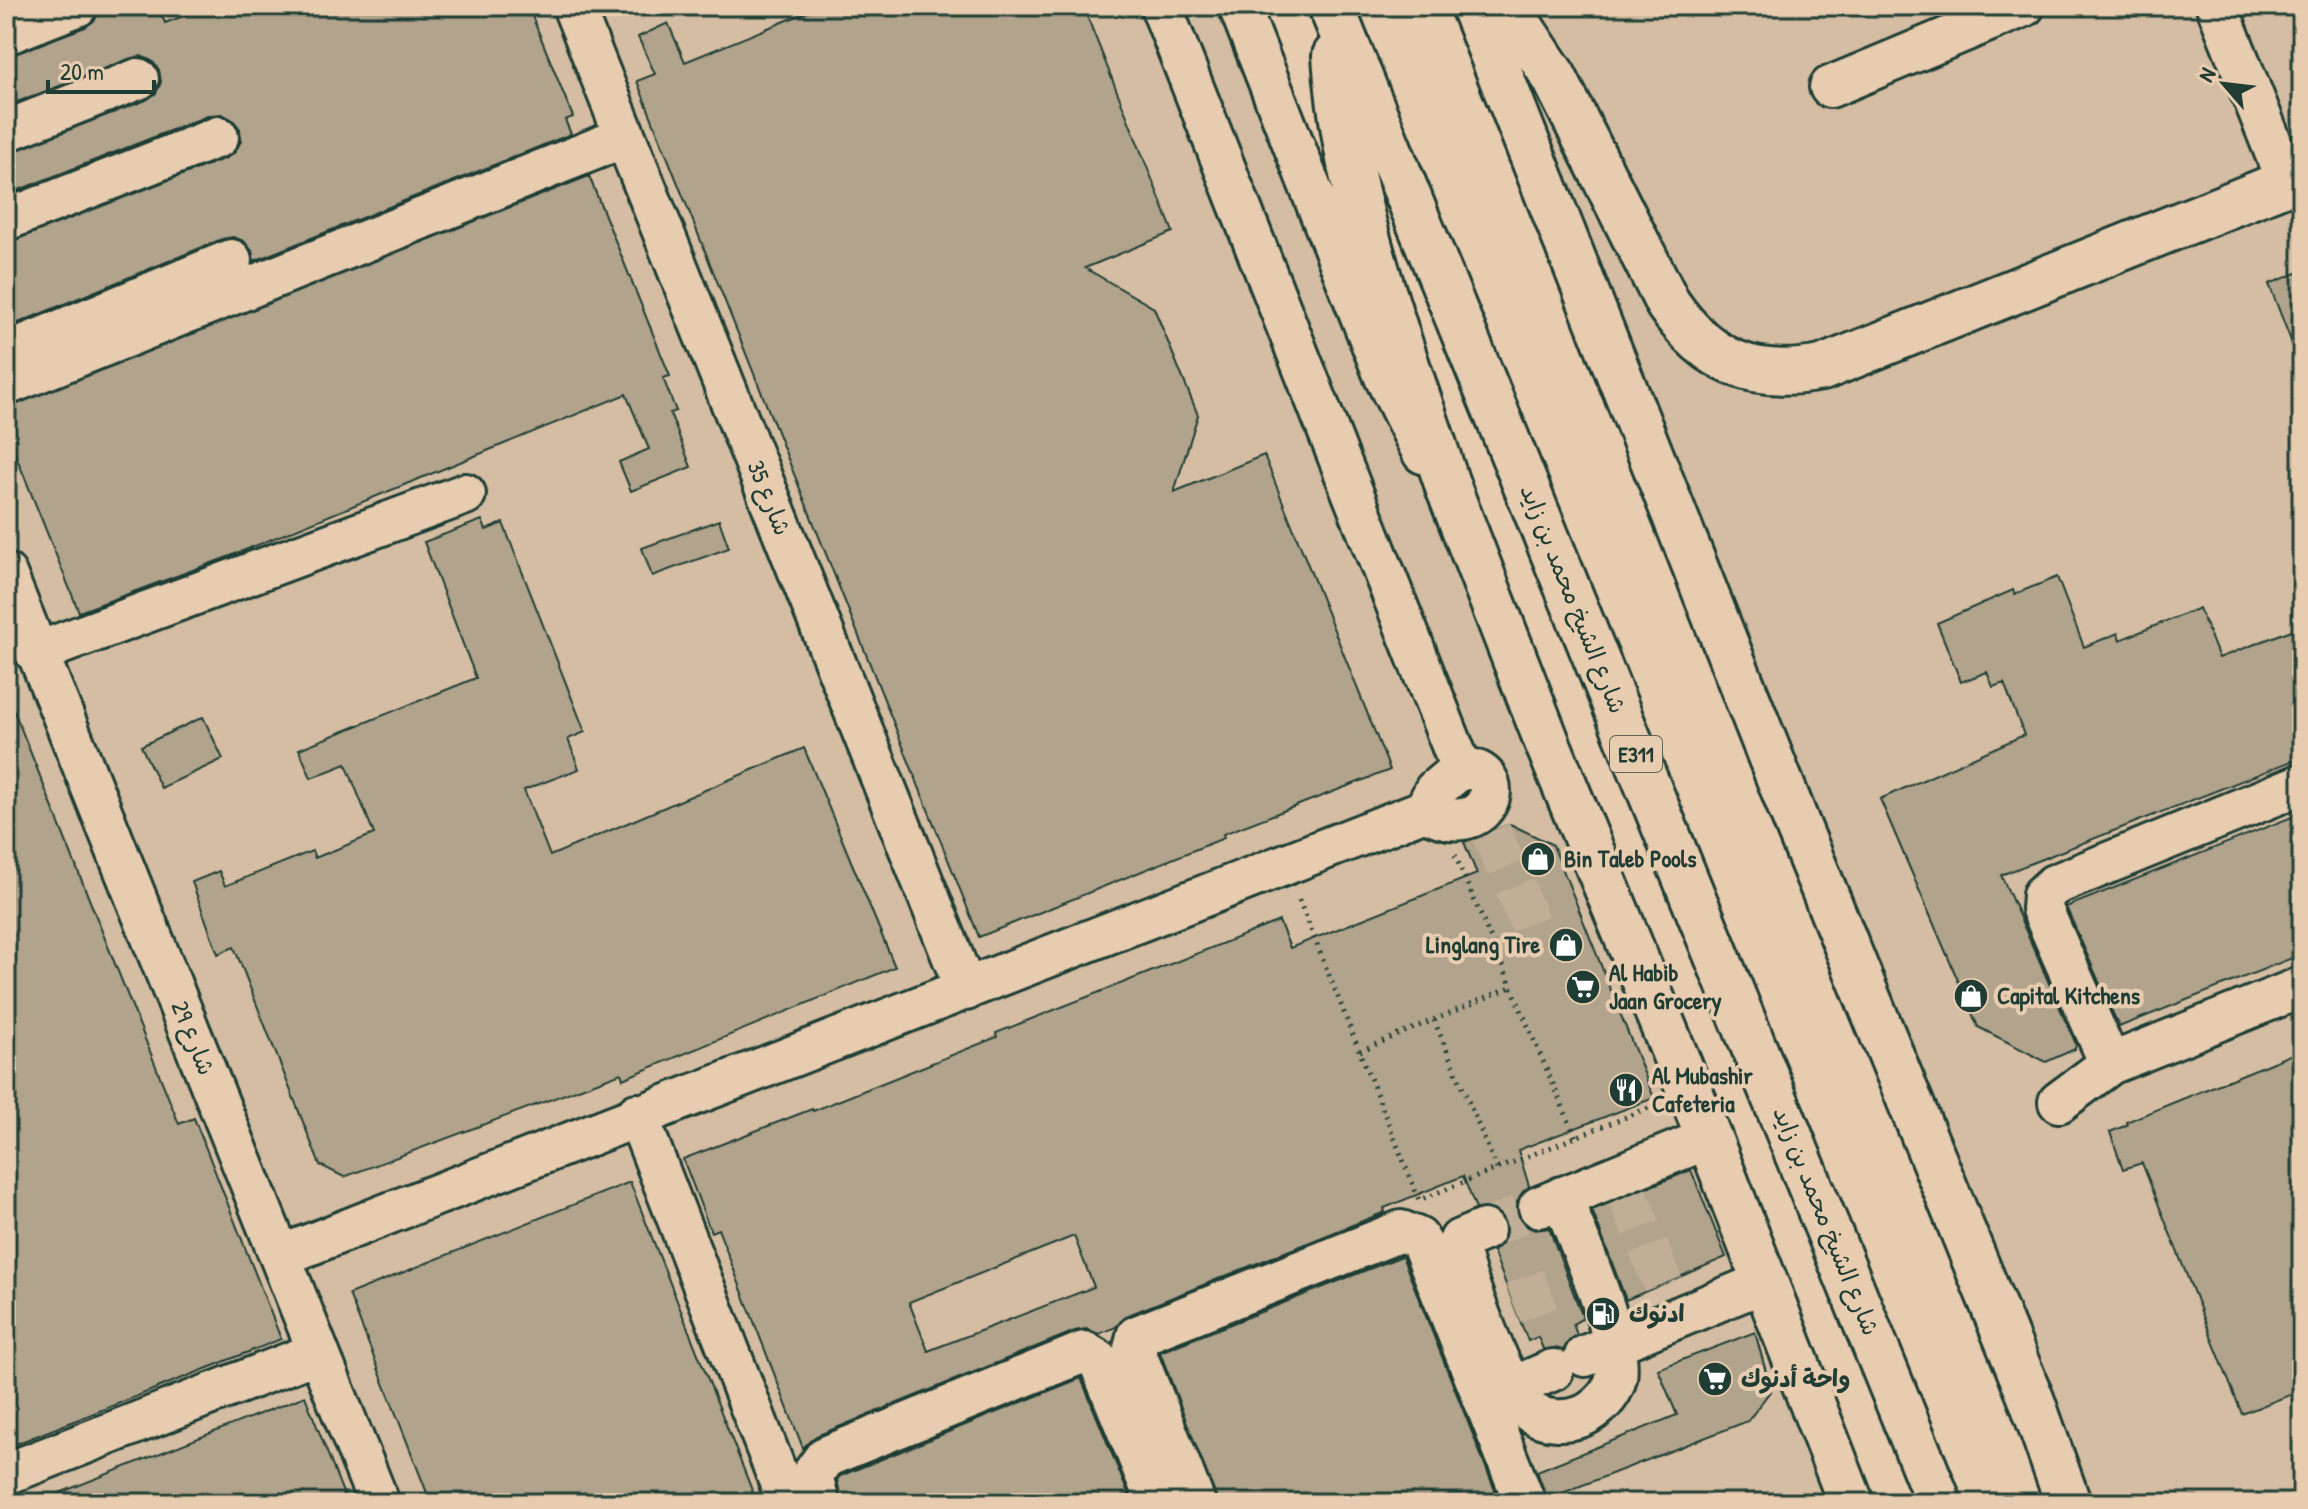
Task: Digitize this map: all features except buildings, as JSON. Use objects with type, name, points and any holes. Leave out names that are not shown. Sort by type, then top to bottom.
[{"type":"main road","points":[[1473,6],[1799,829],[2032,1401],[2068,1503]]},
{"type":"main road","points":[[1507,6],[1554,77],[1668,304],[1687,331],[1709,351],[1733,364],[1762,372],[1792,374],[1822,368],[2295,179]]},
{"type":"main road","points":[[1332,8],[1344,135],[1356,196],[1448,487],[1547,742],[1691,1092],[1851,1503]]},
{"type":"main road","name":"شارع الشيخ محمد بن زايد","points":[[1332,8],[1939,1503]]},
{"type":"street","points":[[6,34],[77,6]]},
{"type":"street","name":"شارع 35","points":[[573,6],[966,990]]},
{"type":"street","points":[[1161,6],[1461,768]]},
{"type":"street","points":[[1239,6],[1397,404],[1417,443],[1448,487]]},
{"type":"street","points":[[1830,87],[2024,6]]},
{"type":"street","points":[[2217,6],[2295,179]]},
{"type":"street","points":[[6,131],[138,79]]},
{"type":"street","points":[[6,220],[218,137]]},
{"type":"street","points":[[6,385],[625,137]]},
{"type":"street","points":[[6,353],[231,260]]},
{"type":"street","points":[[36,653],[465,494]]},
{"type":"street","name":"شارع 29","points":[[6,574],[379,1503]]},
{"type":"street","points":[[1432,814],[1435,790],[1461,768]]},
{"type":"street","points":[[281,1256],[637,1114],[1285,865],[1432,814],[1487,821],[1491,791],[1488,781],[1481,772],[1461,768]]},
{"type":"street","points":[[2110,1064],[2042,909],[2043,895],[2054,885],[2302,784]]},
{"type":"street","points":[[2059,1102],[2110,1064],[2302,987]]},
{"type":"street","points":[[637,1114],[788,1503]]},
{"type":"street","points":[[1584,1356],[1579,1278],[1549,1202],[1623,1183],[1709,1138]]},
{"type":"street","points":[[1484,1230],[1460,1240],[1457,1247],[1498,1309],[1511,1388],[1533,1413],[1566,1420],[1583,1416],[1609,1394],[1616,1378],[1584,1356]]},
{"type":"street","points":[[1195,1503],[1134,1349],[1135,1340],[1159,1326],[1401,1231],[1418,1238],[1423,1246],[1525,1503]]},
{"type":"street","points":[[1511,1388],[1584,1356],[1669,1300],[1764,1282]]},
{"type":"street","points":[[6,1474],[318,1352]]},
{"type":"street","points":[[819,1503],[812,1475],[825,1457],[1084,1352],[1099,1361],[1157,1503]]},
{"type":"path","points":[[1432,814],[1576,1138]]},
{"type":"path","points":[[1285,865],[1419,1200],[1691,1092]]},
{"type":"path","points":[[1360,1051],[1511,987]]},
{"type":"path","points":[[1434,1020],[1497,1169]]},
{"type":"shaded area","points":[[6,6],[1253,6],[1833,1503],[6,1503]]},
{"type":"shaded area","points":[[1491,6],[2302,6],[2302,1503],[2091,1503]]},
{"type":"tunnel","points":[[1491,831],[1533,931]]},
{"type":"tunnel","points":[[1626,1191],[1663,1284]]},
{"type":"tunnel","points":[[1484,1230],[1536,1208]]},
{"type":"tunnel","points":[[1513,1303],[1567,1282]]},
{"type":"place","name":"Bin Taleb Pools","points":[[1538,859]]},
{"type":"place","name":"Linglang Tire","points":[[1566,945]]},
{"type":"place","name":"Al Habib Jaan Grocery","points":[[1583,987]]},
{"type":"place","name":"Capital Kitchens","points":[[1971,996]]},
{"type":"place","name":"Al Mubashir Cafeteria","points":[[1626,1090]]},
{"type":"place","name":"ادنوك","points":[[1603,1314]]},
{"type":"place","name":"واحة أدنوك","points":[[1715,1379]]}]
